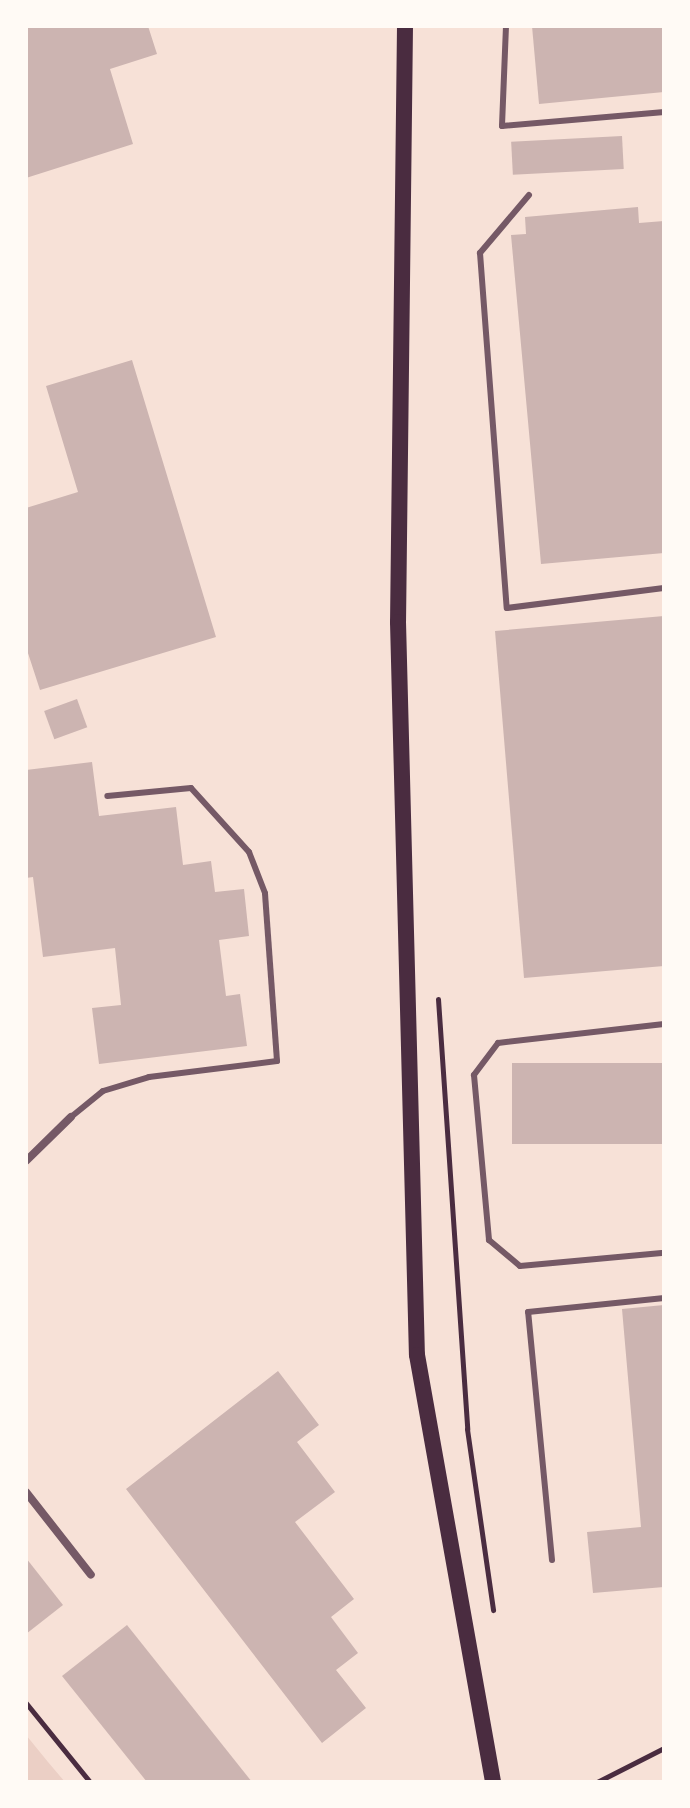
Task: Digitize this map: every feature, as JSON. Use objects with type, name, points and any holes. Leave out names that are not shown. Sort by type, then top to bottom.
[{"type":"main road","points":[[405,26],[398,622],[417,1355],[493,1782]]},
{"type":"street","points":[[26,1161],[71,1117]]},
{"type":"street","points":[[26,1492],[91,1575]]},
{"type":"lane","points":[[506,26],[502,126],[664,112]]},
{"type":"lane","points":[[529,195],[480,253],[507,608],[664,588]]},
{"type":"lane","points":[[71,1117],[103,1091],[149,1077],[277,1061],[265,893],[249,852],[191,788],[107,796]]},
{"type":"lane","points":[[664,1024],[498,1043],[474,1075],[489,1240],[520,1266],[664,1253]]},
{"type":"lane","points":[[552,1560],[528,1312],[664,1298]]},
{"type":"path","points":[[437,992],[467,1429],[493,1612]]},
{"type":"path","points":[[26,1703],[90,1782]]},
{"type":"path","points":[[597,1782],[664,1748]]},
{"type":"shaded area","points":[[26,1735],[48,1762],[65,1782],[26,1782]]},
{"type":"building","points":[[26,26],[148,26],[157,54],[110,69],[133,144],[26,178]]},
{"type":"building","points":[[532,26],[664,26],[664,92],[539,104]]},
{"type":"building","points":[[622,136],[624,169],[513,175],[511,142]]},
{"type":"building","points":[[638,207],[639,223],[664,221],[664,553],[541,564],[511,235],[526,234],[525,217]]},
{"type":"building","points":[[132,360],[216,637],[40,690],[26,647],[26,508],[78,492],[46,386]]},
{"type":"building","points":[[664,616],[664,966],[524,978],[495,631]]},
{"type":"building","points":[[77,699],[87,727],[54,739],[44,711]]},
{"type":"building","points":[[92,762],[99,816],[176,807],[183,865],[211,861],[215,892],[244,889],[249,936],[219,940],[226,996],[240,994],[247,1046],[99,1064],[92,1008],[121,1005],[115,948],[43,957],[33,877],[26,878],[26,770]]},
{"type":"building","points":[[512,1063],[664,1063],[664,1144],[512,1144]]},
{"type":"building","points":[[664,1305],[664,1587],[593,1593],[587,1532],[641,1527],[622,1309]]},
{"type":"building","points":[[278,1371],[319,1425],[297,1442],[335,1492],[295,1522],[354,1599],[331,1617],[358,1653],[336,1670],[366,1708],[322,1743],[126,1489]]},
{"type":"building","points":[[26,1558],[63,1605],[26,1634]]},
{"type":"building","points":[[127,1625],[252,1782],[147,1782],[62,1676]]}]
